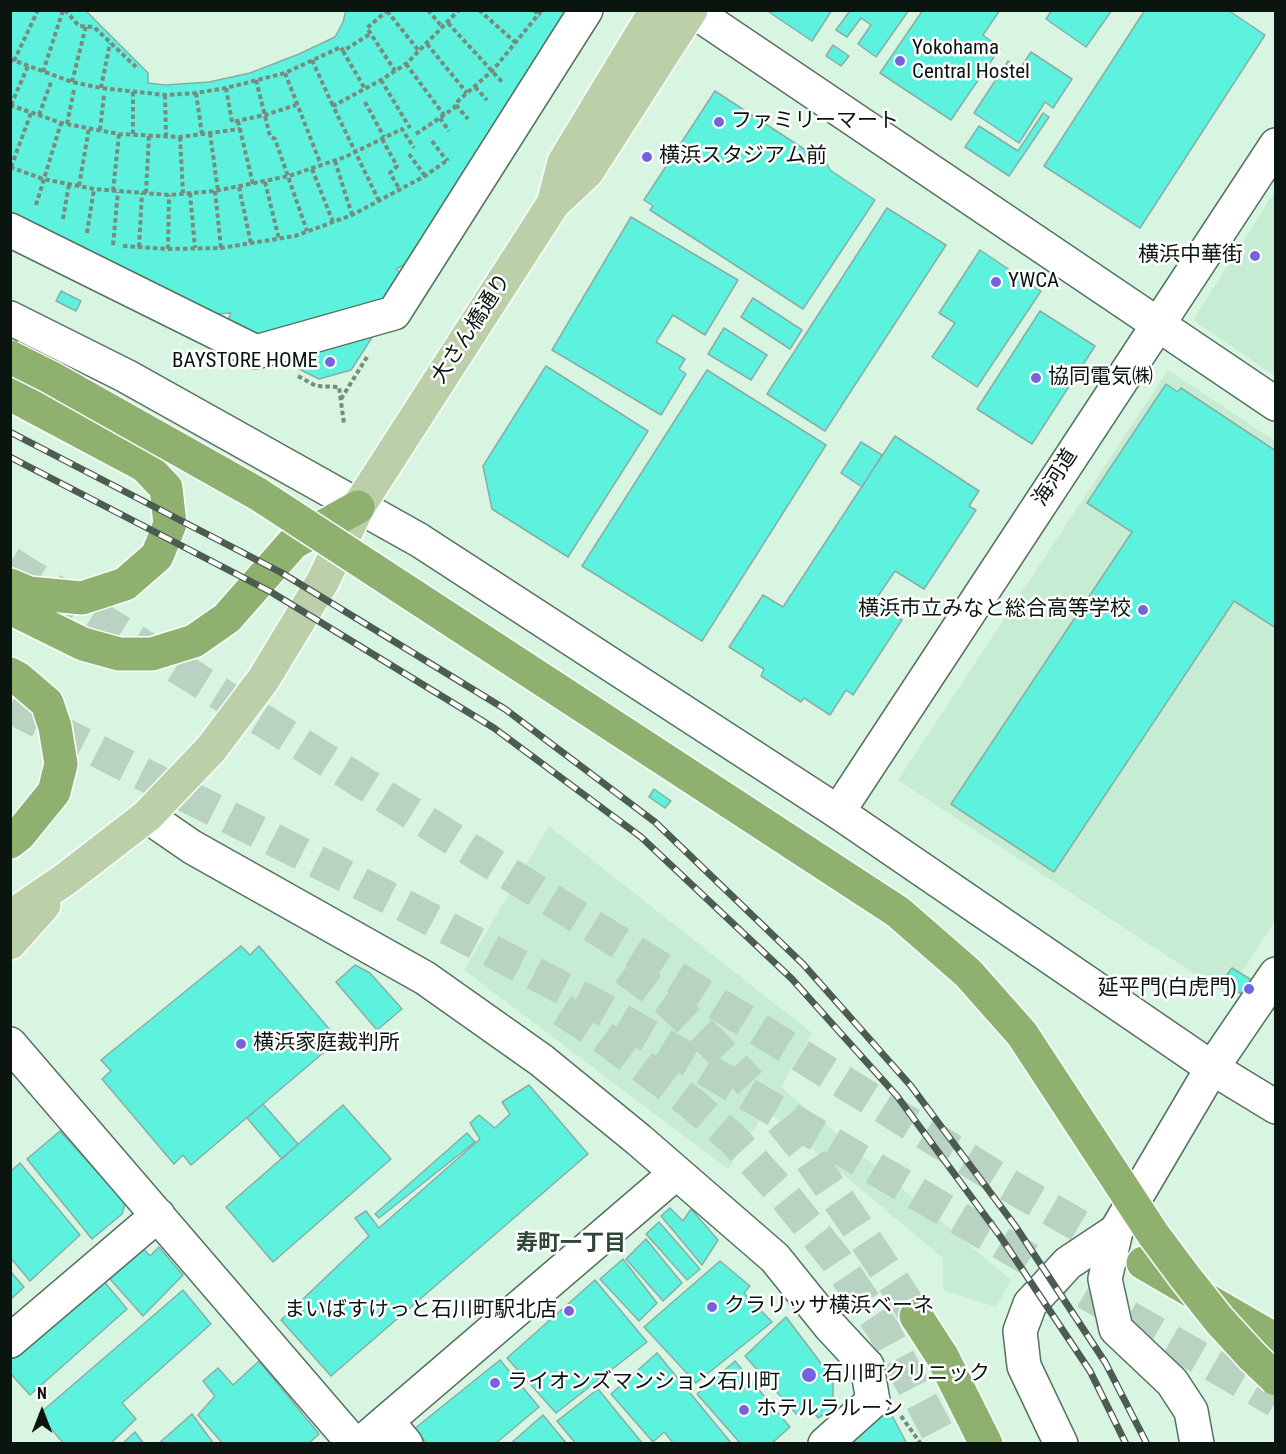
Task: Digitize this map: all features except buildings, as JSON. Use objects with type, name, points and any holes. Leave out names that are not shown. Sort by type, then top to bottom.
[{"type":"highway","points":[[10,357],[50,377],[258,494],[898,912],[968,973],[1022,1034],[1153,1234],[1219,1320],[1275,1379]]},
{"type":"highway","points":[[10,394],[145,466],[166,488],[170,524],[157,556],[125,584],[82,598],[29,593],[10,585]]},
{"type":"highway","points":[[10,608],[83,644],[119,654],[152,654],[194,641],[227,618],[293,543],[358,507]]},
{"type":"highway","points":[[10,674],[47,703],[56,726],[60,764],[54,792],[10,843]]},
{"type":"highway","points":[[1143,1263],[1275,1340]]},
{"type":"highway","points":[[916,1316],[942,1356],[986,1443]]},
{"type":"main road","name":"大さん橋通り","points":[[553,204],[564,162],[656,10]]},
{"type":"main road","name":"大さん橋通り","points":[[67,878],[147,816],[211,749],[263,680],[324,581],[358,507],[553,204],[587,172],[691,10]]},
{"type":"main road","points":[[10,916],[67,878]]},
{"type":"main road","points":[[10,943],[67,878]]},
{"type":"street","points":[[10,230],[256,352],[394,313],[586,10]]},
{"type":"street","points":[[691,10],[1275,405]]},
{"type":"street","name":"海河道","points":[[838,812],[1275,145]]},
{"type":"street","points":[[10,318],[126,376],[419,540],[838,812],[1212,1068],[1275,1107]]},
{"type":"street","points":[[147,816],[192,847],[425,978],[541,1060],[776,1258],[829,1325],[867,1366],[873,1401],[825,1443]]},
{"type":"street","points":[[1197,1443],[1191,1411],[1173,1382],[1116,1329],[1106,1279],[1116,1231],[1212,1068],[1275,974]]},
{"type":"street","points":[[10,1044],[354,1443]]},
{"type":"street","points":[[360,1443],[396,1432],[676,1173]]},
{"type":"street","points":[[10,1341],[158,1215]]},
{"type":"street","points":[[1061,1443],[1024,1366],[1020,1331],[1030,1304],[1068,1263],[1116,1231]]},
{"type":"street","points":[[1045,1287],[1073,1281],[1100,1288],[1109,1295]]},
{"type":"path","points":[[38,10],[12,60],[72,82],[133,92],[196,93],[285,73],[341,46],[365,90]]},
{"type":"path","points":[[43,72],[64,10],[80,26],[94,27],[136,67]]},
{"type":"path","points":[[428,10],[443,28]]},
{"type":"path","points":[[333,106],[365,90],[406,63],[459,10]]},
{"type":"path","points":[[479,10],[516,43]]},
{"type":"path","points":[[416,134],[442,117],[493,70],[540,12],[534,10]]},
{"type":"path","points":[[395,71],[367,28],[388,11],[419,51]]},
{"type":"path","points":[[448,23],[504,84]]},
{"type":"path","points":[[72,82],[86,26]]},
{"type":"path","points":[[343,51],[370,34]]},
{"type":"path","points":[[101,88],[110,43]]},
{"type":"path","points":[[427,44],[467,93]]},
{"type":"path","points":[[312,60],[379,201]]},
{"type":"path","points":[[406,63],[449,131]]},
{"type":"path","points":[[28,66],[11,105],[61,123],[119,134],[180,137],[240,129]]},
{"type":"path","points":[[285,73],[321,165]]},
{"type":"path","points":[[256,80],[270,136],[275,139],[307,231]]},
{"type":"path","points":[[381,80],[410,128]]},
{"type":"path","points":[[39,116],[51,82]]},
{"type":"path","points":[[475,87],[487,100]]},
{"type":"path","points":[[225,88],[232,122],[265,116],[296,105]]},
{"type":"path","points":[[68,124],[74,90]]},
{"type":"path","points":[[133,92],[133,135]]},
{"type":"path","points":[[196,93],[202,134]]},
{"type":"path","points":[[165,94],[166,136]]},
{"type":"path","points":[[100,130],[104,95]]},
{"type":"path","points":[[365,102],[396,166],[390,173],[400,190]]},
{"type":"path","points":[[456,105],[468,119]]},
{"type":"path","points":[[31,113],[11,167],[43,179],[94,189],[169,195],[217,191],[265,182],[335,161],[402,129],[414,148]]},
{"type":"path","points":[[238,121],[253,184]]},
{"type":"path","points":[[36,207],[61,123]]},
{"type":"path","points":[[79,186],[89,128]]},
{"type":"path","points":[[210,133],[221,248]]},
{"type":"path","points":[[113,245],[119,134]]},
{"type":"path","points":[[139,247],[149,135]]},
{"type":"path","points":[[180,137],[183,193]]},
{"type":"path","points":[[432,141],[447,161]]},
{"type":"path","points":[[410,154],[425,176]]},
{"type":"path","points":[[104,244],[168,249],[221,248],[279,239],[352,215],[425,176],[454,156]]},
{"type":"path","points":[[335,161],[352,215]]},
{"type":"path","points":[[312,169],[333,222]]},
{"type":"path","points":[[265,182],[279,239]]},
{"type":"path","points":[[62,225],[69,184]]},
{"type":"path","points":[[239,187],[251,244]]},
{"type":"path","points":[[86,240],[94,189]]},
{"type":"path","points":[[190,193],[195,248]]},
{"type":"path","points":[[168,249],[169,195]]},
{"type":"path","points":[[316,386],[339,387],[344,424]]},
{"type":"shaded area","name":"横浜中華街","points":[[1275,191],[1275,376],[1193,320]]},
{"type":"shaded area","name":"横浜市立みなと総合高等学校","points":[[1168,370],[1275,441],[1275,921],[1227,995],[898,780]]},
{"type":"shaded area","points":[[549,826],[812,1033],[781,1087],[1011,1280],[996,1307],[943,1290],[943,1258],[766,1110],[728,1169],[464,970]]},
{"type":"tunnel","points":[[10,563],[1007,1184],[1126,1253]]},
{"type":"tunnel","points":[[10,707],[403,905],[601,1008],[1100,1301],[1276,1401]]},
{"type":"tunnel","points":[[625,969],[667,1000],[750,1083]]},
{"type":"tunnel","points":[[562,1010],[599,1034],[690,1102],[733,1139],[783,1194],[836,1260],[884,1331],[944,1444]]},
{"type":"tunnel","points":[[781,1121],[802,1147],[916,1316]]},
{"type":"railway","points":[[10,432],[282,573],[505,709],[655,822],[803,964],[911,1086],[1016,1227],[1105,1362],[1147,1444]]},
{"type":"railway","points":[[10,457],[271,592],[494,728],[641,837],[792,979],[897,1096],[1000,1236],[1090,1371],[1126,1444]]},
{"type":"place","name":"Yokohama Central Hostel","points":[[900,61]]},
{"type":"place","name":"ファミリーマート","points":[[719,122]]},
{"type":"place","name":"横浜スタジアム前","points":[[647,157]]},
{"type":"place","name":"横浜中華街","points":[[1255,256]]},
{"type":"place","name":"YWCA","points":[[996,282]]},
{"type":"place","name":"BAYSTORE HOME","points":[[330,362]]},
{"type":"place","name":"協同電気㈱","points":[[1036,378]]},
{"type":"place","name":"横浜市立みなと総合高等学校","points":[[1143,610]]},
{"type":"place","name":"延平門(白虎門)","points":[[1249,989]]},
{"type":"place","name":"横浜家庭裁判所","points":[[241,1044]]},
{"type":"place","name":"クラリッサ横浜ベーネ","points":[[712,1307]]},
{"type":"place","name":"まいばすけっと石川町駅北店","points":[[569,1311]]},
{"type":"place","name":"石川町クリニック","points":[[809,1375]]},
{"type":"place","name":"ライオンズマンション石川町","points":[[495,1383]]},
{"type":"place","name":"ホテルラルーン","points":[[744,1410]]},
{"type":"district","name":"寿町一丁目","points":[[571,1244]]}]
